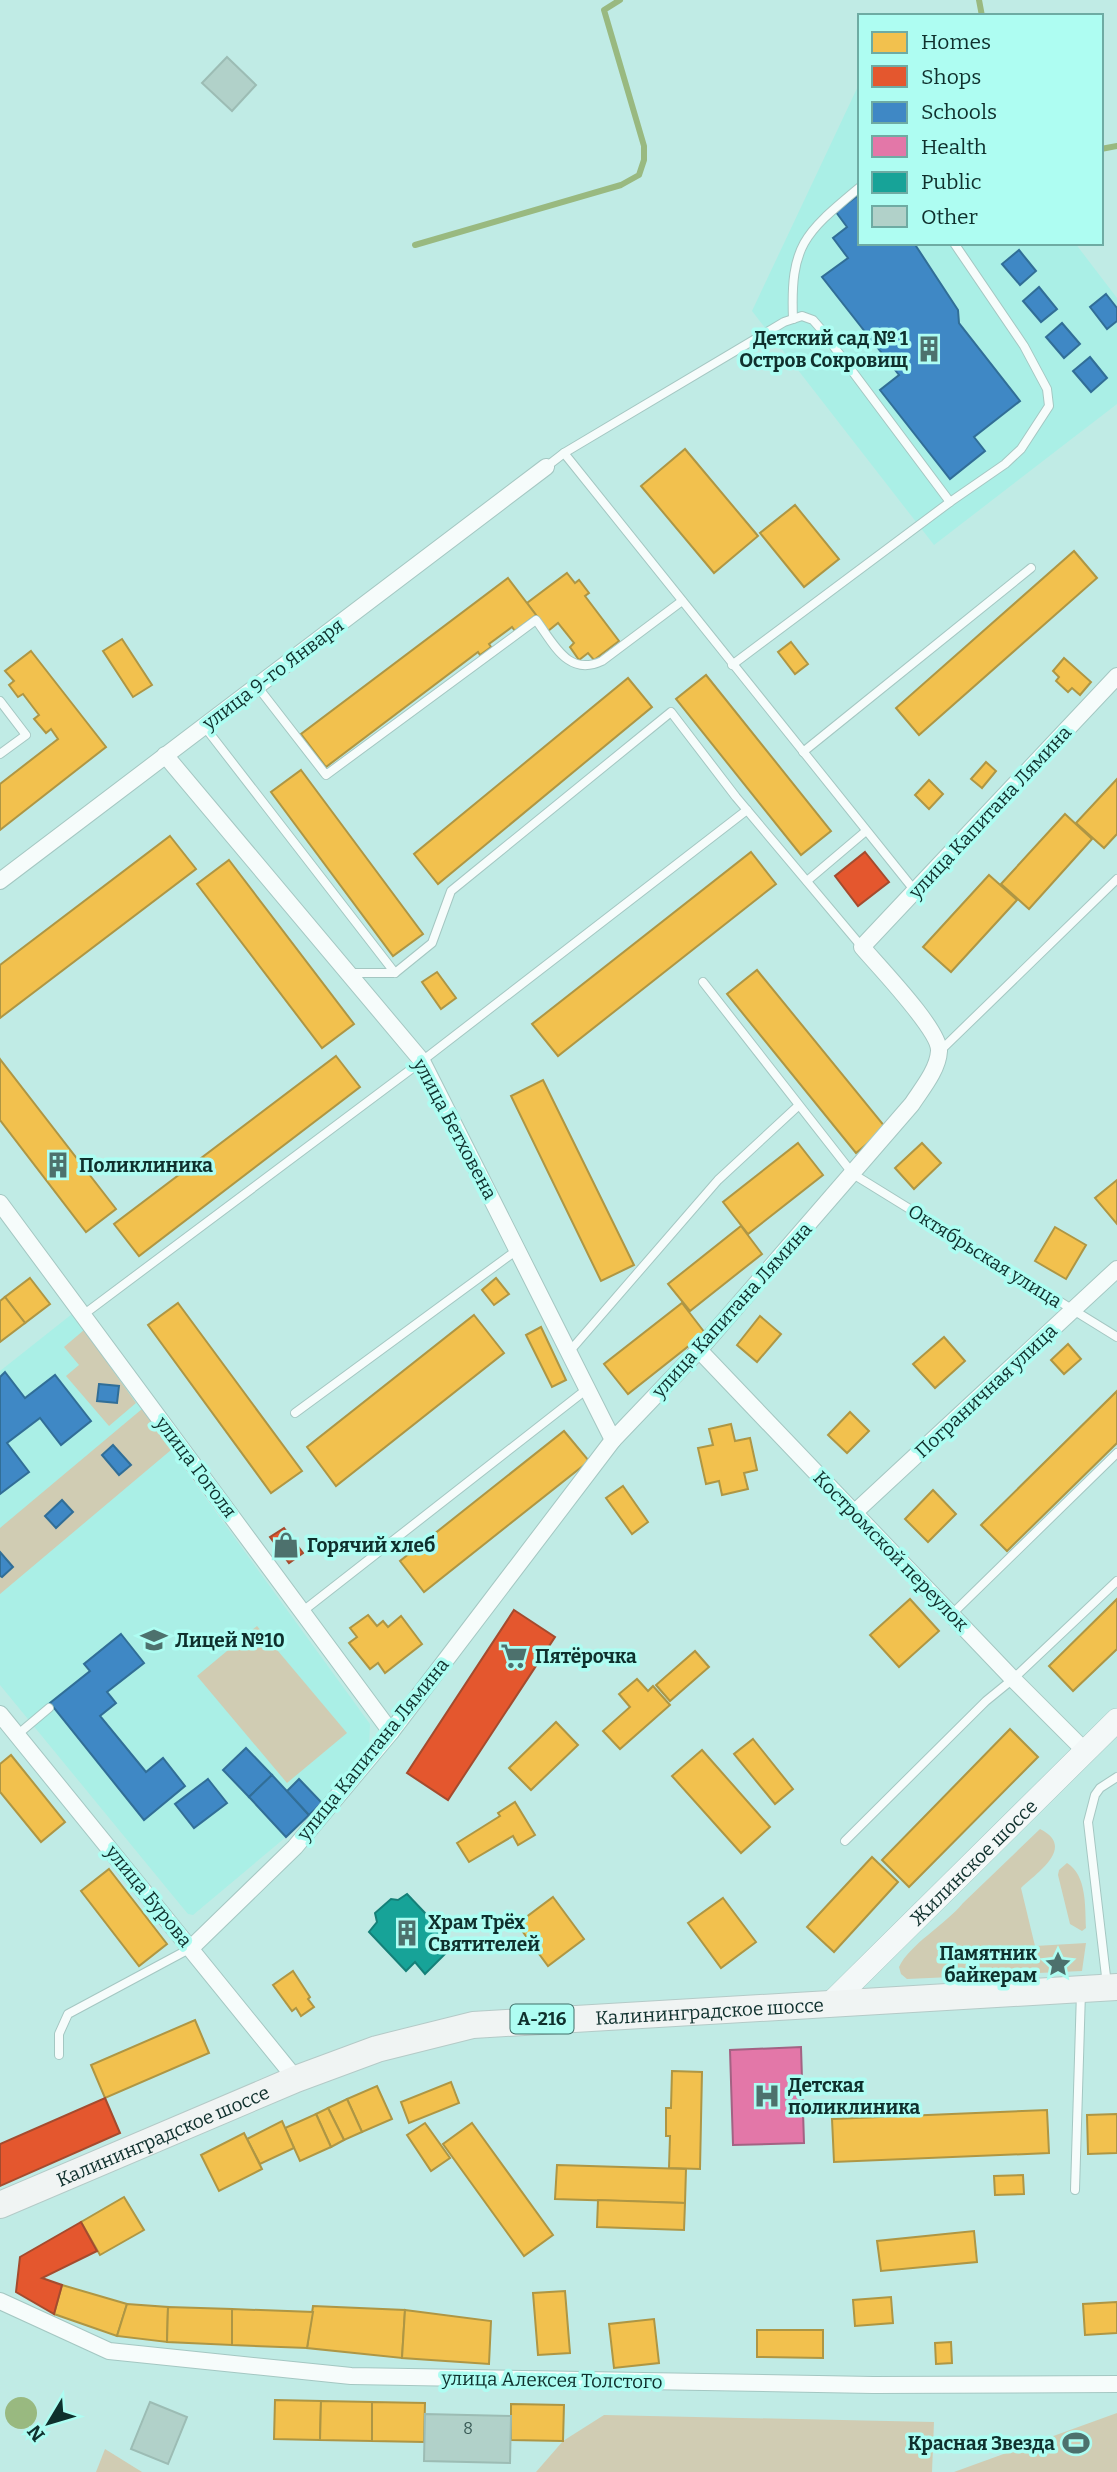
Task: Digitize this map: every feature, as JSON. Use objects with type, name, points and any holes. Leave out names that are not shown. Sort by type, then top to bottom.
[{"type":"main road","name":"Калининградское шоссе","points":[[0,2205],[296,2079],[377,2049],[473,2025],[1112,1987]]},
{"type":"street","name":"улица 9-го Января","points":[[0,881],[546,467]]},
{"type":"street","name":"улица Капитана Лямина","points":[[862,947],[1117,676]]},
{"type":"street","name":"улица Бетховена","points":[[165,755],[422,1061],[613,1440]]},
{"type":"street","points":[[862,947],[933,1031],[940,1051]]},
{"type":"street","name":"улица Капитана Лямина","points":[[191,1948],[295,1847],[390,1732],[613,1440],[699,1350],[912,1104],[933,1070],[940,1051]]},
{"type":"street","name":"улица Гоголя","points":[[0,1203],[390,1732]]},
{"type":"street","name":"Пограничная улица","points":[[854,1513],[1117,1269]]},
{"type":"street","name":"Костромской переулок","points":[[699,1350],[1085,1751]]},
{"type":"street","name":"улица Бурова","points":[[0,1714],[296,2079]]},
{"type":"street","name":"Жилинское шоссе","points":[[830,2005],[1117,1720]]},
{"type":"street","name":"улица Алексея Толстого","points":[[0,2301],[109,2351],[351,2376],[873,2385],[1117,2384]]},
{"type":"lane","points":[[793,319],[793,278],[805,239],[817,223],[858,189]]},
{"type":"lane","points":[[732,665],[1005,464],[1021,449],[1049,406],[1047,389],[1024,346],[955,245]]},
{"type":"lane","points":[[546,467],[564,453],[783,322],[802,316],[813,320],[820,328],[950,502]]},
{"type":"lane","points":[[564,453],[915,891]]},
{"type":"lane","points":[[803,752],[1031,568]]},
{"type":"lane","points":[[257,686],[326,775],[536,620],[566,660],[591,666],[602,661],[682,601]]},
{"type":"lane","points":[[0,701],[26,735],[0,754]]},
{"type":"lane","points":[[348,973],[395,973],[432,943],[451,891],[671,712],[747,810],[862,947]]},
{"type":"lane","points":[[204,726],[395,973]]},
{"type":"lane","points":[[83,1315],[422,1061],[747,810]]},
{"type":"lane","points":[[807,881],[866,831]]},
{"type":"lane","points":[[940,1051],[1117,879]]},
{"type":"lane","name":"Октябрьская улица","points":[[703,982],[853,1174],[1117,1338]]},
{"type":"lane","points":[[569,1352],[718,1180],[798,1106]]},
{"type":"lane","points":[[295,1413],[517,1250]]},
{"type":"lane","points":[[303,1611],[587,1389]]},
{"type":"lane","points":[[952,1614],[1117,1453]]},
{"type":"lane","points":[[845,1841],[986,1701],[1117,1581]]},
{"type":"lane","points":[[17,1735],[49,1708]]},
{"type":"lane","points":[[1112,1987],[1088,1822],[1095,1795],[1100,1788],[1117,1777]]},
{"type":"lane","points":[[59,2055],[59,2034],[68,2014],[191,1948]]},
{"type":"lane","points":[[1075,2190],[1081,1989]]},
{"type":"shaded area","points":[[858,86],[858,245],[1077,245],[1117,298],[1117,404],[934,545],[752,311]]},
{"type":"shaded area","name":"Лицей №10","points":[[72,1314],[370,1724],[369,1749],[322,1803],[193,1915],[188,1914],[0,1685],[0,1371]]},
{"type":"shaded area","points":[[84,1330],[136,1403],[109,1426],[66,1376],[79,1365],[64,1347]]},
{"type":"shaded area","points":[[142,1409],[171,1450],[0,1594],[0,1528]]},
{"type":"shaded area","points":[[257,1626],[347,1733],[287,1783],[197,1676]]},
{"type":"shaded area","points":[[1040,1829],[1050,1836],[1055,1844],[1054,1851],[1044,1867],[1021,1888],[1035,1946],[1086,1943],[1082,1971],[907,1979],[901,1974],[899,1967],[911,1951]]},
{"type":"shaded area","points":[[1067,1863],[1074,1868],[1084,1892],[1086,1928],[1082,1931],[1070,1924],[1058,1875],[1059,1870]]},
{"type":"shaded area","points":[[21,2397],[32,2402],[37,2413],[32,2424],[21,2429],[10,2424],[5,2413],[10,2402]]},
{"type":"shaded area","name":"Красная Звезда","points":[[1117,2413],[1117,2472],[954,2472]]},
{"type":"shaded area","points":[[604,2415],[934,2422],[932,2472],[536,2472],[563,2441]]},
{"type":"shaded area","points":[[105,2449],[142,2472],[96,2472]]},
{"type":"building: Homes","points":[[685,449],[758,536],[714,573],[641,486]]},
{"type":"building: Homes","points":[[795,505],[839,559],[804,587],[760,533]]},
{"type":"building: Homes","points":[[1074,551],[1097,578],[919,735],[896,708]]},
{"type":"building: Homes","points":[[567,573],[575,583],[579,580],[589,593],[585,596],[619,641],[594,660],[588,653],[579,660],[570,647],[574,643],[558,623],[548,631],[527,603]]},
{"type":"building: Homes","points":[[508,578],[536,615],[515,631],[512,627],[489,644],[491,647],[480,655],[478,652],[326,767],[301,734]]},
{"type":"building: Homes","points":[[122,639],[152,685],[133,697],[103,651]]},
{"type":"building: Homes","points":[[791,642],[808,664],[795,674],[778,652]]},
{"type":"building: Homes","points":[[31,651],[106,747],[0,830],[0,784],[58,739],[51,729],[46,733],[34,719],[39,715],[23,694],[18,697],[9,685],[14,681],[5,671]]},
{"type":"building: Homes","points":[[1064,658],[1091,682],[1080,695],[1072,688],[1068,692],[1056,681],[1059,677],[1053,671]]},
{"type":"building: Homes","points":[[706,675],[831,831],[801,855],[676,699]]},
{"type":"building: Homes","points":[[628,678],[652,707],[438,884],[414,854]]},
{"type":"building: Homes","points":[[986,762],[996,771],[982,788],[971,779]]},
{"type":"building: Homes","points":[[301,770],[423,934],[393,956],[271,792]]},
{"type":"building: Homes","points":[[1117,779],[1117,834],[1104,848],[1076,823]]},
{"type":"building: Homes","points":[[929,780],[943,794],[929,809],[915,795]]},
{"type":"building: Homes","points":[[1065,814],[1092,839],[1029,909],[1001,884]]},
{"type":"building: Homes","points":[[170,836],[196,869],[0,1018],[0,965]]},
{"type":"building: Homes","points":[[751,852],[776,884],[558,1056],[532,1024]]},
{"type":"building: Homes","points":[[229,860],[354,1024],[322,1048],[197,884]]},
{"type":"building: Homes","points":[[989,875],[1017,900],[951,972],[923,947]]},
{"type":"building: Homes","points":[[757,970],[886,1128],[856,1153],[727,994]]},
{"type":"building: Homes","points":[[437,972],[456,998],[441,1009],[422,982]]},
{"type":"building: Homes","points":[[336,1056],[360,1087],[139,1256],[114,1224]]},
{"type":"building: Homes","name":"Поликлиника","points":[[0,1059],[116,1209],[86,1232],[0,1120]]},
{"type":"building: Homes","points":[[543,1080],[634,1265],[601,1281],[511,1096]]},
{"type":"building: Homes","points":[[798,1143],[823,1175],[748,1234],[723,1202]]},
{"type":"building: Homes","points":[[922,1143],[941,1163],[914,1189],[895,1168]]},
{"type":"building: Homes","points":[[1117,1180],[1117,1224],[1095,1198]]},
{"type":"building: Homes","points":[[741,1226],[762,1254],[690,1311],[668,1284]]},
{"type":"building: Homes","points":[[1055,1227],[1086,1245],[1066,1279],[1035,1261]]},
{"type":"building: Homes","points":[[30,1278],[50,1304],[25,1323],[5,1297]]},
{"type":"building: Homes","points":[[496,1278],[509,1294],[494,1305],[482,1290]]},
{"type":"building: Homes","points":[[5,1297],[25,1323],[0,1342],[0,1301]]},
{"type":"building: Homes","points":[[178,1303],[302,1471],[271,1493],[148,1325]]},
{"type":"building: Homes","points":[[682,1303],[705,1333],[628,1394],[604,1364]]},
{"type":"building: Homes","points":[[474,1315],[504,1353],[336,1486],[307,1447]]},
{"type":"building: Homes","points":[[760,1316],[781,1334],[757,1362],[737,1345]]},
{"type":"building: Homes","points":[[541,1327],[566,1380],[552,1387],[526,1335]]},
{"type":"building: Homes","points":[[944,1337],[965,1361],[935,1388],[913,1364]]},
{"type":"building: Homes","points":[[1068,1344],[1081,1359],[1064,1374],[1051,1360]]},
{"type":"building: Homes","points":[[1117,1391],[1117,1443],[1007,1551],[981,1525]]},
{"type":"building: Homes","points":[[850,1412],[869,1431],[847,1453],[828,1435]]},
{"type":"building: Homes","points":[[731,1424],[735,1441],[750,1438],[757,1470],[744,1473],[748,1489],[722,1495],[719,1481],[706,1484],[698,1448],[713,1445],[709,1429]]},
{"type":"building: Homes","points":[[564,1431],[589,1461],[424,1592],[400,1561]]},
{"type":"building: Homes","points":[[623,1486],[648,1522],[632,1534],[606,1498]]},
{"type":"building: Homes","points":[[933,1490],[956,1514],[928,1542],[905,1519]]},
{"type":"building: Homes","points":[[910,1599],[939,1631],[899,1667],[870,1635]]},
{"type":"building: Homes","points":[[1117,1599],[1117,1649],[1073,1691],[1049,1666]]},
{"type":"building: Homes","points":[[368,1615],[377,1626],[383,1621],[388,1627],[401,1616],[422,1644],[385,1673],[378,1663],[370,1669],[349,1643],[357,1637],[350,1628]]},
{"type":"building: Homes","points":[[695,1651],[709,1667],[670,1701],[656,1685]]},
{"type":"building: Homes","points":[[637,1679],[648,1691],[653,1686],[670,1705],[620,1749],[603,1731],[630,1707],[619,1694]]},
{"type":"building: Homes","points":[[556,1722],[578,1745],[531,1790],[509,1768]]},
{"type":"building: Homes","points":[[1010,1729],[1038,1757],[909,1887],[882,1860]]},
{"type":"building: Homes","points":[[753,1739],[793,1789],[775,1804],[734,1754]]},
{"type":"building: Homes","points":[[702,1750],[770,1827],[741,1853],[672,1776]]},
{"type":"building: Homes","points":[[11,1755],[65,1822],[41,1842],[0,1792],[0,1764]]},
{"type":"building: Homes","points":[[515,1802],[535,1835],[518,1845],[513,1836],[469,1862],[457,1843],[500,1816],[498,1813]]},
{"type":"building: Homes","points":[[872,1857],[898,1882],[834,1952],[807,1927]]},
{"type":"building: Homes","points":[[109,1869],[167,1944],[139,1966],[81,1891]]},
{"type":"building: Homes","points":[[553,1897],[584,1939],[548,1966],[517,1924]]},
{"type":"building: Homes","points":[[723,1898],[756,1942],[721,1968],[688,1923]]},
{"type":"building: Homes","points":[[293,1971],[314,2007],[301,2016],[296,2008],[292,2011],[273,1985]]},
{"type":"building: Homes","points":[[195,2020],[209,2053],[105,2098],[91,2065]]},
{"type":"building: Homes","points":[[672,2071],[702,2072],[700,2169],[669,2168],[670,2136],[666,2136],[666,2108],[671,2108]]},
{"type":"building: Homes","points":[[451,2082],[459,2103],[409,2123],[401,2102]]},
{"type":"building: Homes","points":[[377,2086],[392,2119],[362,2132],[347,2099]]},
{"type":"building: Homes","points":[[347,2099],[362,2132],[344,2140],[328,2108]]},
{"type":"building: Homes","points":[[328,2108],[344,2140],[331,2147],[316,2114]]},
{"type":"building: Homes","points":[[1047,2110],[1049,2153],[834,2162],[832,2119]]},
{"type":"building: Homes","points":[[316,2114],[331,2147],[300,2161],[285,2128]]},
{"type":"building: Homes","points":[[1117,2114],[1117,2153],[1088,2154],[1087,2115]]},
{"type":"building: Homes","points":[[282,2121],[294,2148],[260,2164],[247,2139]]},
{"type":"building: Homes","points":[[425,2123],[450,2158],[431,2171],[407,2135]]},
{"type":"building: Homes","points":[[472,2123],[553,2235],[524,2256],[443,2144]]},
{"type":"building: Homes","points":[[244,2133],[262,2169],[219,2191],[201,2155]]},
{"type":"building: Homes","points":[[557,2165],[686,2169],[685,2203],[555,2199]]},
{"type":"building: Homes","points":[[1023,2175],[1024,2194],[995,2195],[994,2176]]},
{"type":"building: Homes","points":[[124,2197],[144,2230],[100,2255],[81,2222]]},
{"type":"building: Homes","points":[[598,2200],[685,2203],[684,2230],[597,2227]]},
{"type":"building: Homes","points":[[974,2231],[977,2262],[881,2271],[877,2241]]},
{"type":"building: Homes","points":[[62,2285],[127,2304],[117,2336],[54,2314]]},
{"type":"building: Homes","points":[[565,2291],[570,2353],[538,2355],[533,2293]]},
{"type":"building: Homes","points":[[891,2297],[893,2323],[855,2326],[853,2300]]},
{"type":"building: Homes","points":[[1117,2302],[1117,2333],[1085,2335],[1083,2304]]},
{"type":"building: Homes","points":[[127,2304],[168,2307],[167,2342],[117,2336]]},
{"type":"building: Homes","points":[[313,2306],[405,2310],[402,2358],[307,2348]]},
{"type":"building: Homes","points":[[168,2307],[232,2309],[232,2345],[167,2342]]},
{"type":"building: Homes","points":[[232,2309],[313,2312],[307,2348],[232,2345]]},
{"type":"building: Homes","points":[[405,2310],[491,2321],[489,2364],[402,2358]]},
{"type":"building: Homes","points":[[654,2319],[659,2363],[614,2368],[609,2324]]},
{"type":"building: Homes","points":[[757,2330],[823,2330],[823,2358],[757,2357]]},
{"type":"building: Homes","points":[[951,2342],[952,2363],[936,2364],[935,2343]]},
{"type":"building: Homes","points":[[275,2400],[321,2401],[320,2440],[274,2439]]},
{"type":"building: Homes","points":[[321,2401],[372,2402],[372,2441],[320,2440]]},
{"type":"building: Homes","points":[[372,2402],[425,2403],[424,2442],[372,2441]]},
{"type":"building: Homes","points":[[511,2404],[564,2405],[563,2441],[511,2440]]},
{"type":"building: Shops","points":[[865,852],[889,882],[858,906],[835,876]]},
{"type":"building: Shops","name":"Горячий хлеб","points":[[284,1528],[303,1553],[289,1563],[270,1537]]},
{"type":"building: Shops","points":[[514,1610],[555,1637],[448,1800],[407,1773]]},
{"type":"building: Shops","points":[[105,2098],[120,2133],[0,2186],[0,2144]]},
{"type":"building: Shops","points":[[81,2222],[97,2251],[42,2278],[62,2285],[54,2314],[16,2292],[20,2257]]},
{"type":"building: Schools","name":"Детский сад № 1 Остров Сокровищ","points":[[858,196],[858,245],[915,245],[958,310],[959,323],[1020,401],[974,437],[985,451],[950,479],[880,390],[899,375],[822,277],[848,258],[833,238],[847,227],[836,212]]},
{"type":"building: Schools","points":[[1019,250],[1036,271],[1020,285],[1002,264]]},
{"type":"building: Schools","points":[[1039,287],[1057,309],[1041,322],[1023,301]]},
{"type":"building: Schools","points":[[1106,294],[1117,308],[1117,321],[1107,329],[1090,307]]},
{"type":"building: Schools","points":[[1062,323],[1080,344],[1064,358],[1046,337]]},
{"type":"building: Schools","points":[[1090,357],[1107,378],[1091,392],[1073,371]]},
{"type":"building: Schools","points":[[5,1372],[25,1398],[55,1375],[91,1421],[61,1445],[40,1418],[7,1443],[29,1472],[0,1494],[0,1377]]},
{"type":"building: Schools","points":[[99,1384],[119,1386],[117,1403],[97,1401]]},
{"type":"building: Schools","points":[[113,1445],[131,1465],[119,1475],[102,1455]]},
{"type":"building: Schools","points":[[62,1500],[73,1512],[56,1528],[45,1516]]},
{"type":"building: Schools","points":[[0,1552],[13,1567],[2,1577],[0,1576]]},
{"type":"building: Schools","points":[[121,1634],[144,1663],[107,1692],[116,1703],[100,1716],[146,1772],[163,1758],[185,1786],[144,1820],[50,1703],[90,1671],[84,1664]]},
{"type":"building: Schools","points":[[246,1748],[272,1775],[249,1797],[223,1770]]},
{"type":"building: Schools","points":[[272,1775],[309,1815],[286,1837],[249,1797]]},
{"type":"building: Schools","points":[[208,1779],[227,1803],[194,1828],[175,1804]]},
{"type":"building: Schools","points":[[299,1779],[322,1803],[309,1815],[287,1791]]},
{"type":"building: Health","name":"Детская поликлиника","points":[[801,2047],[804,2143],[733,2145],[730,2050]]},
{"type":"building: Public","name":"Храм Трёх Святителей","points":[[407,1894],[445,1934],[436,1943],[445,1954],[425,1974],[415,1962],[406,1971],[369,1932],[377,1922],[375,1913],[391,1899],[398,1900]]},
{"type":"building: Other","points":[[227,57],[256,85],[232,111],[202,83]]},
{"type":"building: Other","points":[[150,2402],[187,2417],[168,2464],[131,2449]]},
{"type":"building: Other","points":[[425,2414],[511,2416],[510,2463],[424,2461]]},
{"type":"waterway","points":[[415,245],[621,185],[639,175],[644,160],[644,146],[604,10],[620,0]]},
{"type":"waterway","points":[[979,0],[982,14]]},
{"type":"waterway","points":[[1103,149],[1117,146]]},
{"type":"place","name":"Детский сад № 1 Остров Сокровищ","points":[[929,349]]},
{"type":"place","name":"Поликлиника","points":[[58,1165]]},
{"type":"place","name":"Горячий хлеб","points":[[286,1545]]},
{"type":"place","name":"Лицей №10","points":[[154,1640]]},
{"type":"place","name":"Пятёрочка","points":[[514,1656]]},
{"type":"place","name":"Храм Трёх Святителей","points":[[407,1933]]},
{"type":"place","name":"Памятник байкерам","points":[[1058,1964]]},
{"type":"place","name":"Детская поликлиника","points":[[767,2096]]},
{"type":"place","name":"Красная Звезда","points":[[1076,2443]]}]
